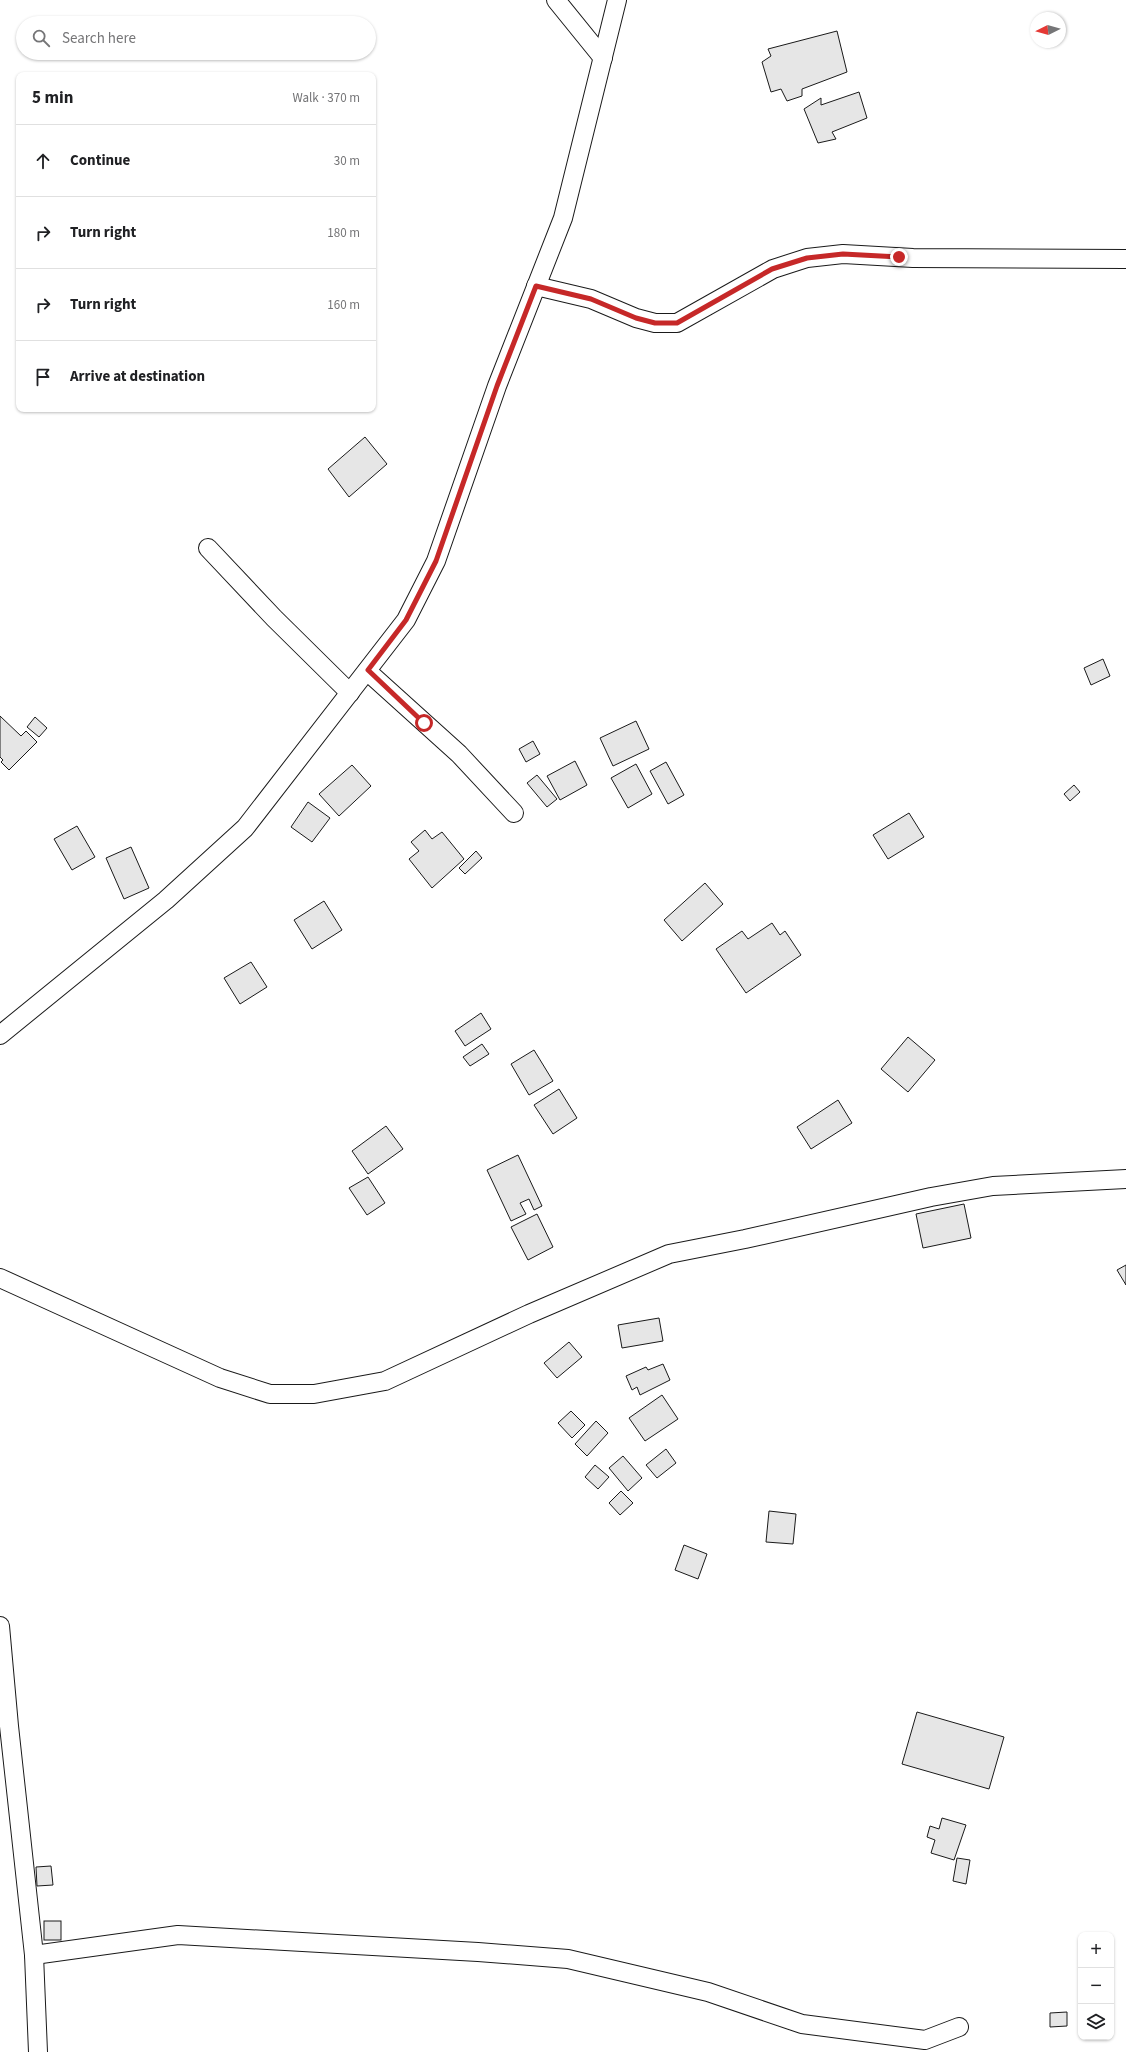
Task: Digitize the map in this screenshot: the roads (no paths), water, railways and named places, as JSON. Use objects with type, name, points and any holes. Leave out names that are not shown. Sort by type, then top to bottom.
[{"type":"street","points":[[556,0],[603,58]]},
{"type":"street","points":[[0,1035],[166,900],[245,828],[406,620],[436,561],[497,386],[563,218],[617,0]]},
{"type":"street","points":[[536,286],[591,299],[636,318],[655,323],[677,323],[772,269],[807,258],[843,254],[912,258],[1126,259]]},
{"type":"street","points":[[208,548],[274,618],[350,694]]},
{"type":"street","points":[[368,670],[459,754],[514,812]]},
{"type":"street","points":[[0,1278],[220,1378],[270,1394],[314,1394],[385,1380],[529,1314],[669,1254],[753,1238],[931,1197],[993,1186],[1126,1179]]},
{"type":"street","points":[[0,1626],[9,1726],[34,1955],[38,2052]]},
{"type":"street","points":[[34,1955],[178,1935],[478,1952],[568,1959],[708,1992],[802,2024],[925,2040],[959,2027]]}]
